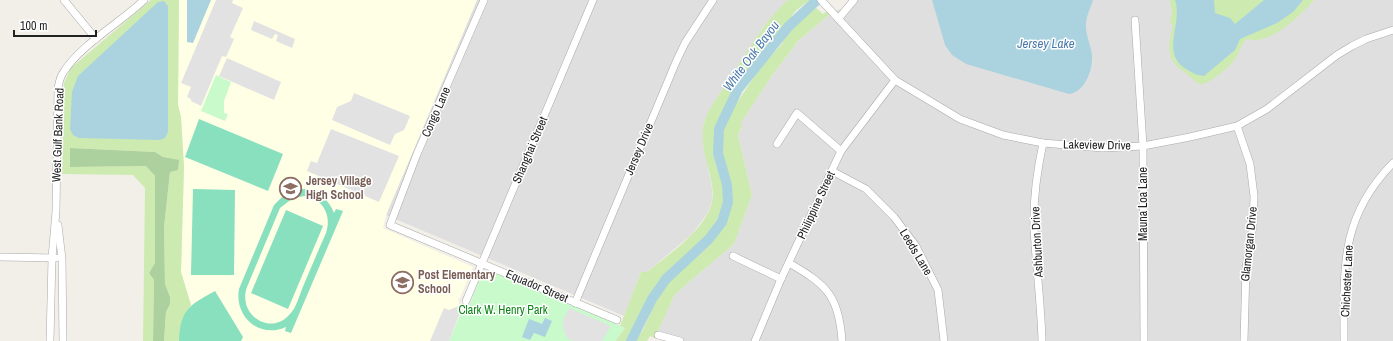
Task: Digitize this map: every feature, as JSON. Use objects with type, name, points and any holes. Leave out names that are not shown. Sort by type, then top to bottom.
[{"type":"street","points":[[64,0],[96,39]]},
{"type":"street","name":"West Gulf Bank Road","points":[[50,341],[52,258],[56,211],[58,88],[62,74],[70,64],[96,39],[144,0]]},
{"type":"street","name":"Congo Lane","points":[[390,225],[417,154],[484,0]]},
{"type":"street","name":"Shanghai Street","points":[[466,300],[593,0]]},
{"type":"street","name":"Jersey Drive","points":[[575,302],[676,62],[685,43],[713,0]]},
{"type":"street","name":"Lakeview Drive","points":[[821,0],[895,80],[960,119],[1003,135],[1043,144],[1103,148],[1143,146],[1237,126],[1267,109],[1337,55],[1366,39],[1393,30]]},
{"type":"street","points":[[839,18],[854,0]]},
{"type":"street","name":"Mauna Loa Lane","points":[[1135,20],[1143,146],[1144,341]]},
{"type":"street","name":"Philippine Street","points":[[755,341],[781,279],[841,151],[895,80]]},
{"type":"street","points":[[777,144],[797,113],[841,151]]},
{"type":"street","name":"Glamorgan Drive","points":[[1237,126],[1250,164],[1254,196],[1253,225],[1245,275],[1244,341]]},
{"type":"street","name":"Ashburton Drive","points":[[1042,341],[1041,303],[1034,227],[1036,174],[1043,144]]},
{"type":"street","name":"Chichester Lane","points":[[1344,341],[1345,258],[1350,236],[1362,202],[1383,173],[1393,163]]},
{"type":"street","name":"Leeds Lane","points":[[832,171],[866,189],[894,217],[916,246],[938,290],[944,341]]},
{"type":"street","name":"West Gulf Bank Road","points":[[56,211],[62,258],[63,341]]},
{"type":"street","name":"Equador Street","points":[[390,225],[617,320]]},
{"type":"street","points":[[733,256],[781,279]]},
{"type":"street","points":[[0,257],[62,258]]},
{"type":"street","points":[[789,263],[810,275],[824,287],[835,301],[840,319],[842,341]]},
{"type":"street","points":[[658,335],[680,341]]},
{"type":"shaded area","name":"Jersey Village High School","points":[[179,0],[477,0],[386,215],[383,228],[473,267],[460,298],[458,299],[460,307],[463,308],[449,341],[179,341],[191,305],[181,272],[184,167],[181,117],[178,105]]},
{"type":"shaded area","points":[[216,0],[233,0],[232,3],[243,8],[230,37],[234,39],[226,57],[222,56],[201,106],[191,101],[191,99],[187,97],[191,87],[181,83]]},
{"type":"shaded area","points":[[477,0],[788,0],[764,26],[714,103],[704,122],[703,134],[705,152],[712,188],[712,201],[707,214],[692,234],[647,272],[641,272],[624,316],[386,215]]},
{"type":"shaded area","points":[[850,0],[1393,0],[1393,341],[667,341],[655,338],[674,296],[734,244],[752,195],[738,135],[742,127],[739,125],[771,77],[798,41],[830,14],[837,10],[843,9]]},
{"type":"shaded area","points":[[254,21],[295,39],[292,48],[276,41],[278,35],[275,34],[272,39],[251,30]]},
{"type":"shaded area","points":[[227,58],[281,82],[274,100],[219,76]]},
{"type":"shaded area","points":[[354,93],[410,116],[404,130],[395,134],[390,145],[332,120],[337,107],[351,101]]},
{"type":"shaded area","points":[[331,129],[399,156],[379,202],[307,171],[311,161],[317,163]]},
{"type":"shaded area","points":[[459,306],[462,308],[449,341],[430,341],[444,308],[449,310]]},
{"type":"shaded area","points":[[569,308],[611,326],[602,341],[573,341],[567,338],[563,328],[563,321]]},
{"type":"green space","points":[[151,0],[179,0],[178,105],[181,117],[184,167],[181,272],[191,305],[182,322],[179,341],[164,341],[166,312],[170,304],[170,297],[165,284],[164,227],[170,172],[163,157],[155,152],[70,148],[70,167],[146,166],[155,176],[155,263],[149,273],[154,280],[153,341],[143,341],[145,188],[133,175],[62,174],[64,83],[71,68]]},
{"type":"green space","points":[[788,0],[810,0],[793,14],[791,21],[741,80],[730,97],[716,131],[714,148],[715,158],[722,181],[724,197],[720,216],[709,234],[701,243],[664,277],[652,291],[628,341],[615,341],[625,328],[620,326],[641,272],[647,272],[686,241],[703,222],[709,211],[713,193],[703,141],[704,123],[714,102],[755,39],[770,19]]},
{"type":"green space","points":[[1170,0],[1314,0],[1293,21],[1275,34],[1256,40],[1247,39],[1242,45],[1235,60],[1230,65],[1212,80],[1200,84],[1177,66],[1170,56],[1169,44],[1173,24],[1170,23],[1172,13]]},
{"type":"green space","points":[[815,7],[823,14],[827,11],[830,14],[798,41],[771,77],[740,124],[742,126],[738,135],[752,195],[734,244],[674,296],[655,338],[650,336],[647,341],[635,341],[643,330],[659,294],[670,281],[709,246],[719,230],[730,205],[731,194],[724,166],[722,134],[732,110],[760,68],[781,45],[791,29]]},
{"type":"green space","points":[[216,75],[231,82],[224,101],[224,113],[228,114],[225,121],[201,111]]},
{"type":"green space","points":[[199,119],[283,154],[268,191],[185,157]]},
{"type":"green space","points":[[70,148],[155,152],[163,157],[179,160],[178,170],[170,172],[164,227],[165,284],[170,297],[170,304],[166,312],[164,341],[153,341],[154,280],[149,273],[155,263],[155,176],[146,166],[70,167]]},
{"type":"green space","points":[[193,189],[235,190],[234,275],[191,275]]},
{"type":"green space","points":[[305,189],[315,192],[327,200],[334,213],[336,209],[343,211],[291,333],[285,331],[286,327],[276,330],[267,330],[258,328],[251,323],[241,308],[239,289],[274,205],[285,194],[295,190]],"holes":[[[305,196],[321,204],[327,214],[328,226],[326,233],[292,312],[282,321],[265,323],[258,320],[251,314],[245,297],[247,287],[280,208],[293,198]]]},
{"type":"green space","points":[[286,210],[323,226],[288,309],[251,293]]},
{"type":"green space","name":"Clark W. Henry Park","points":[[488,270],[625,328],[615,341],[449,341],[463,308],[470,304],[482,273]]},
{"type":"green space","points":[[215,291],[243,337],[241,341],[179,341],[182,322],[188,309],[199,300]]},
{"type":"water","points":[[187,0],[211,0],[193,43],[187,42]]},
{"type":"water","name":"Jersey Lake","points":[[932,0],[1093,0],[1086,21],[1086,32],[1092,55],[1092,61],[1084,85],[1075,92],[1069,94],[966,64],[952,55],[945,45]]},
{"type":"water","points":[[1175,0],[1214,0],[1215,13],[1230,18],[1235,24],[1264,0],[1303,0],[1293,12],[1277,23],[1240,39],[1235,50],[1204,76],[1195,74],[1186,69],[1178,62],[1174,55],[1173,46],[1177,9]]},
{"type":"water","points":[[164,1],[168,6],[168,132],[165,138],[160,140],[79,138],[73,135],[70,129],[72,92],[78,76],[158,2]]},
{"type":"water","points":[[545,318],[552,321],[545,337],[534,333],[530,340],[522,337],[529,319],[542,324]]},
{"type":"waterway","name":"White Oak Bayou","points":[[631,341],[652,299],[666,279],[708,240],[722,222],[728,202],[727,185],[718,153],[719,129],[738,89],[788,27],[817,0]]},
{"type":"place","name":"Jersey Village High School","points":[[291,188]]},
{"type":"place","name":"Post Elementary School","points":[[403,282]]}]
